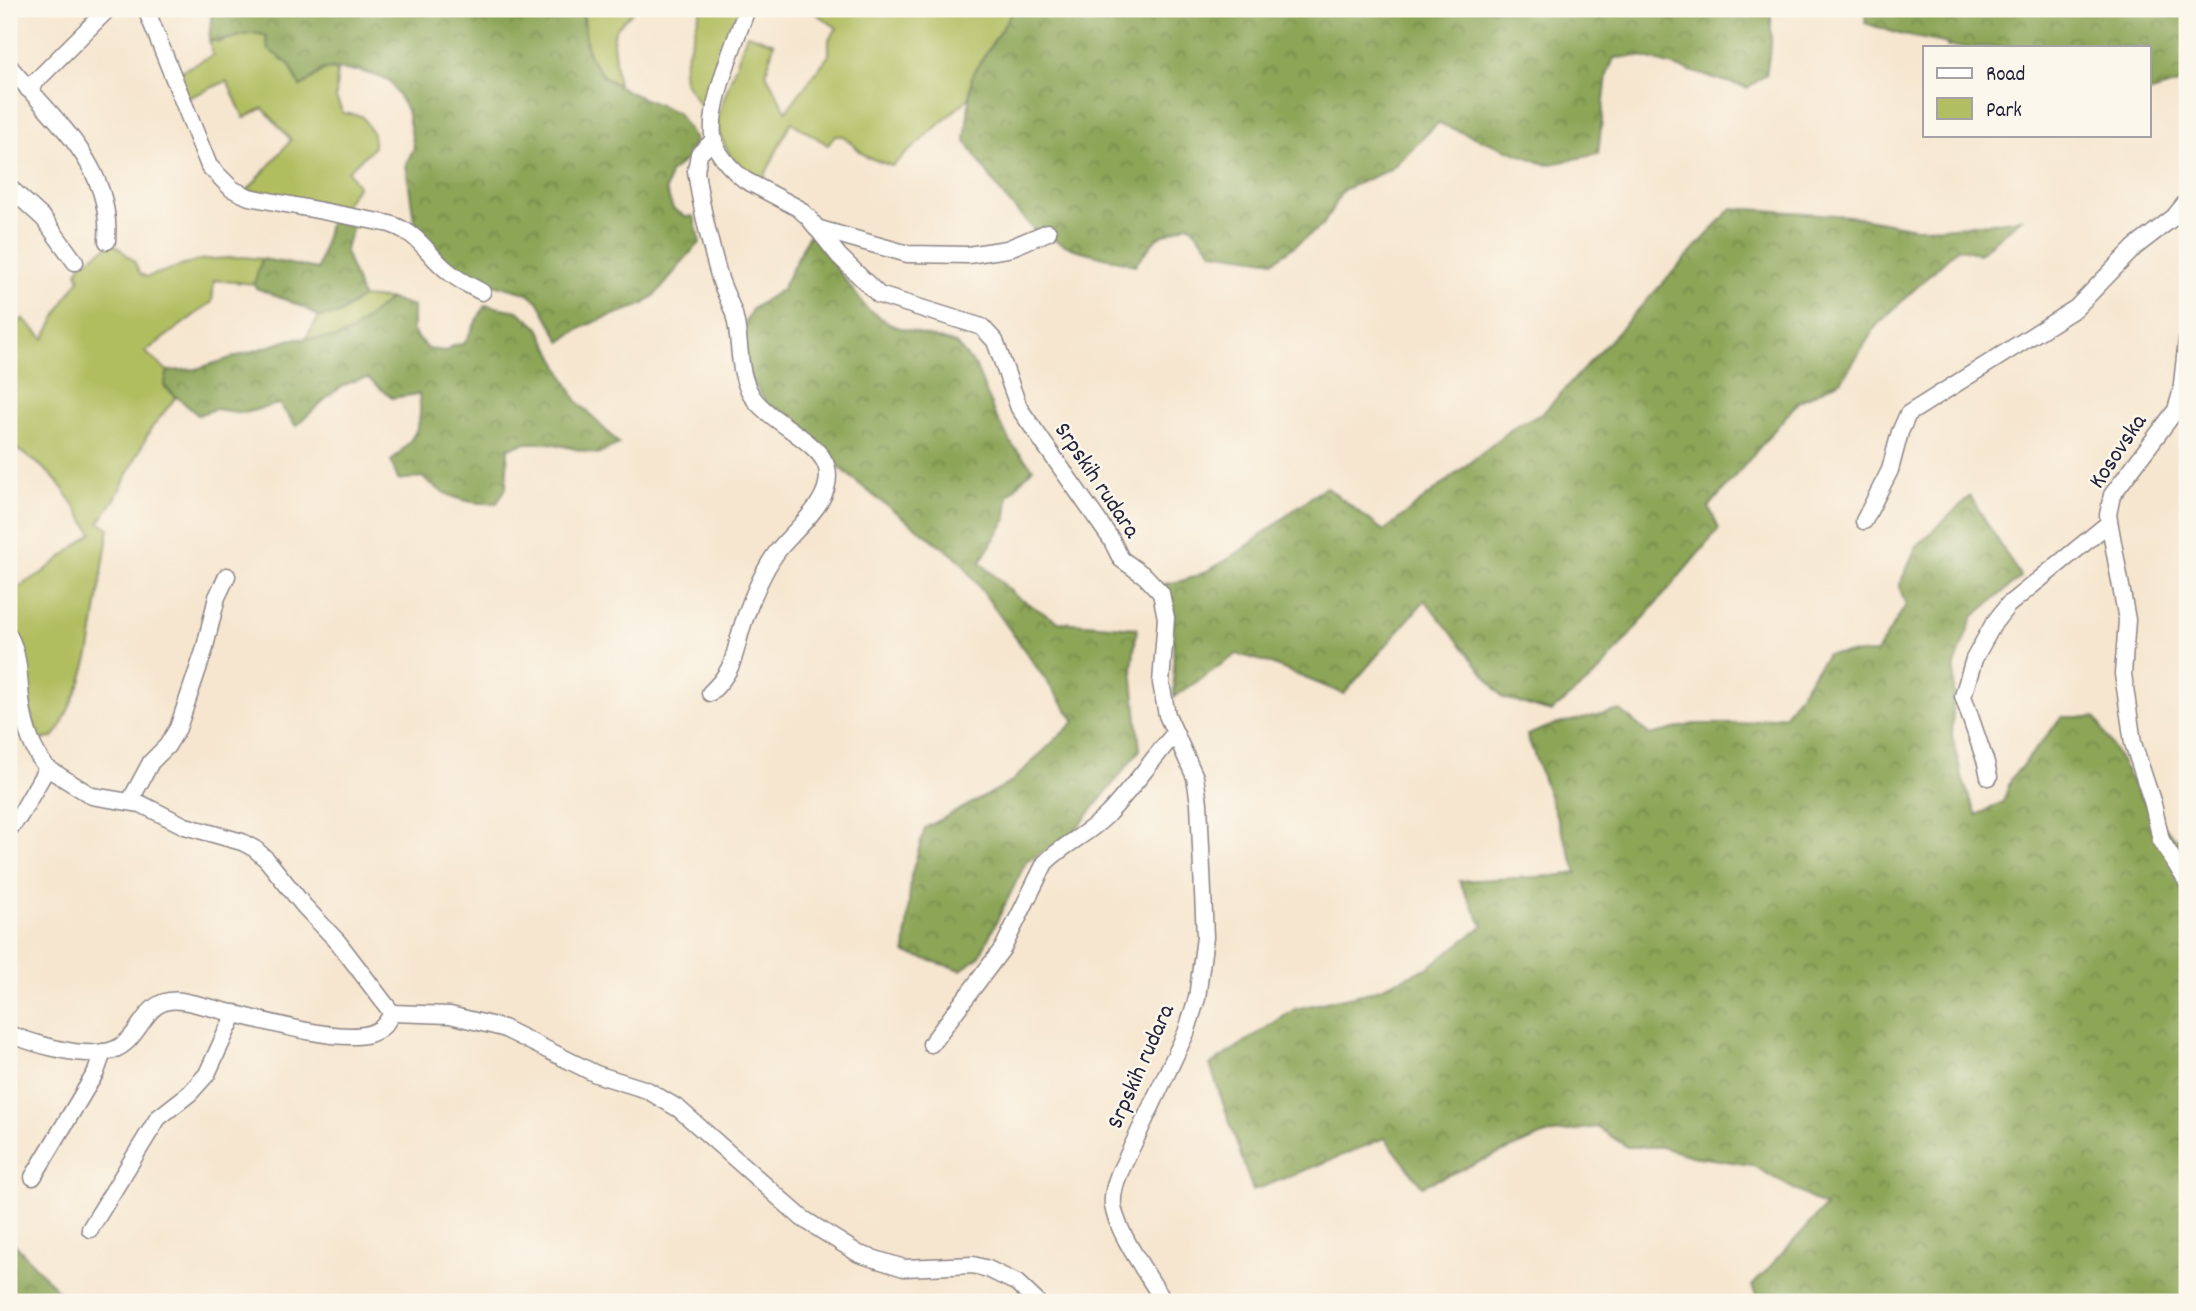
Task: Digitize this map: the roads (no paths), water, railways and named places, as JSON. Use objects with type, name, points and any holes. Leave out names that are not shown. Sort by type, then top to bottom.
[{"type":"street","points":[[28,89],[108,9]]},
{"type":"street","points":[[146,9],[202,151],[218,177],[232,189],[250,197],[406,229],[418,237],[449,272],[482,292]]},
{"type":"street","points":[[709,693],[726,677],[744,620],[774,555],[814,513],[828,474],[822,456],[762,408],[742,374],[736,323],[721,283],[696,170],[699,155],[714,140],[712,127],[715,106],[747,9]]},
{"type":"street","points":[[9,66],[80,150],[93,170],[102,189],[107,211],[107,241]]},
{"type":"street","name":"Srpskih rudara","points":[[714,140],[716,147],[737,174],[759,189],[798,208],[839,256],[879,295],[982,327],[995,341],[1019,408],[1111,539],[1121,559],[1145,576],[1160,593],[1166,618],[1161,683],[1167,715],[1195,777],[1199,803],[1205,937],[1199,986],[1186,1033],[1119,1174],[1113,1193],[1113,1206],[1120,1229],[1164,1302]]},
{"type":"street","points":[[9,187],[44,219],[75,262]]},
{"type":"street","points":[[1864,521],[1890,470],[1900,432],[1908,414],[2076,308],[2136,247],[2174,217],[2187,201]]},
{"type":"street","points":[[816,228],[908,254],[956,255],[1007,249],[1048,232]]},
{"type":"street","name":"Kosovska","points":[[2187,339],[2181,393],[2176,410],[2112,495],[2108,506],[2127,620],[2123,674],[2133,743],[2161,840],[2187,882]]},
{"type":"street","points":[[1989,777],[1963,696],[1974,659],[1994,623],[2008,605],[2109,523]]},
{"type":"street","points":[[130,801],[151,762],[167,746],[178,728],[204,651],[217,597],[227,576]]},
{"type":"street","points":[[9,636],[18,657],[26,725],[40,760],[47,768],[92,796],[117,802],[130,801],[185,825],[242,842],[256,849],[338,942],[392,1013]]},
{"type":"street","points":[[931,1044],[1003,948],[1045,863],[1085,835],[1106,816],[1175,733]]},
{"type":"street","points":[[9,829],[19,817],[47,768]]},
{"type":"street","points":[[9,1034],[76,1052],[111,1051],[130,1039],[146,1015],[162,1002],[177,1001],[298,1028],[355,1036],[384,1027],[392,1013]]},
{"type":"street","points":[[90,1229],[158,1118],[190,1093],[207,1074],[235,1013]]},
{"type":"street","points":[[392,1013],[450,1015],[503,1028],[596,1074],[647,1090],[679,1109],[802,1218],[859,1254],[904,1268],[973,1265],[981,1267],[1017,1283],[1037,1302]]},
{"type":"street","points":[[33,1177],[96,1072],[103,1052]]}]
